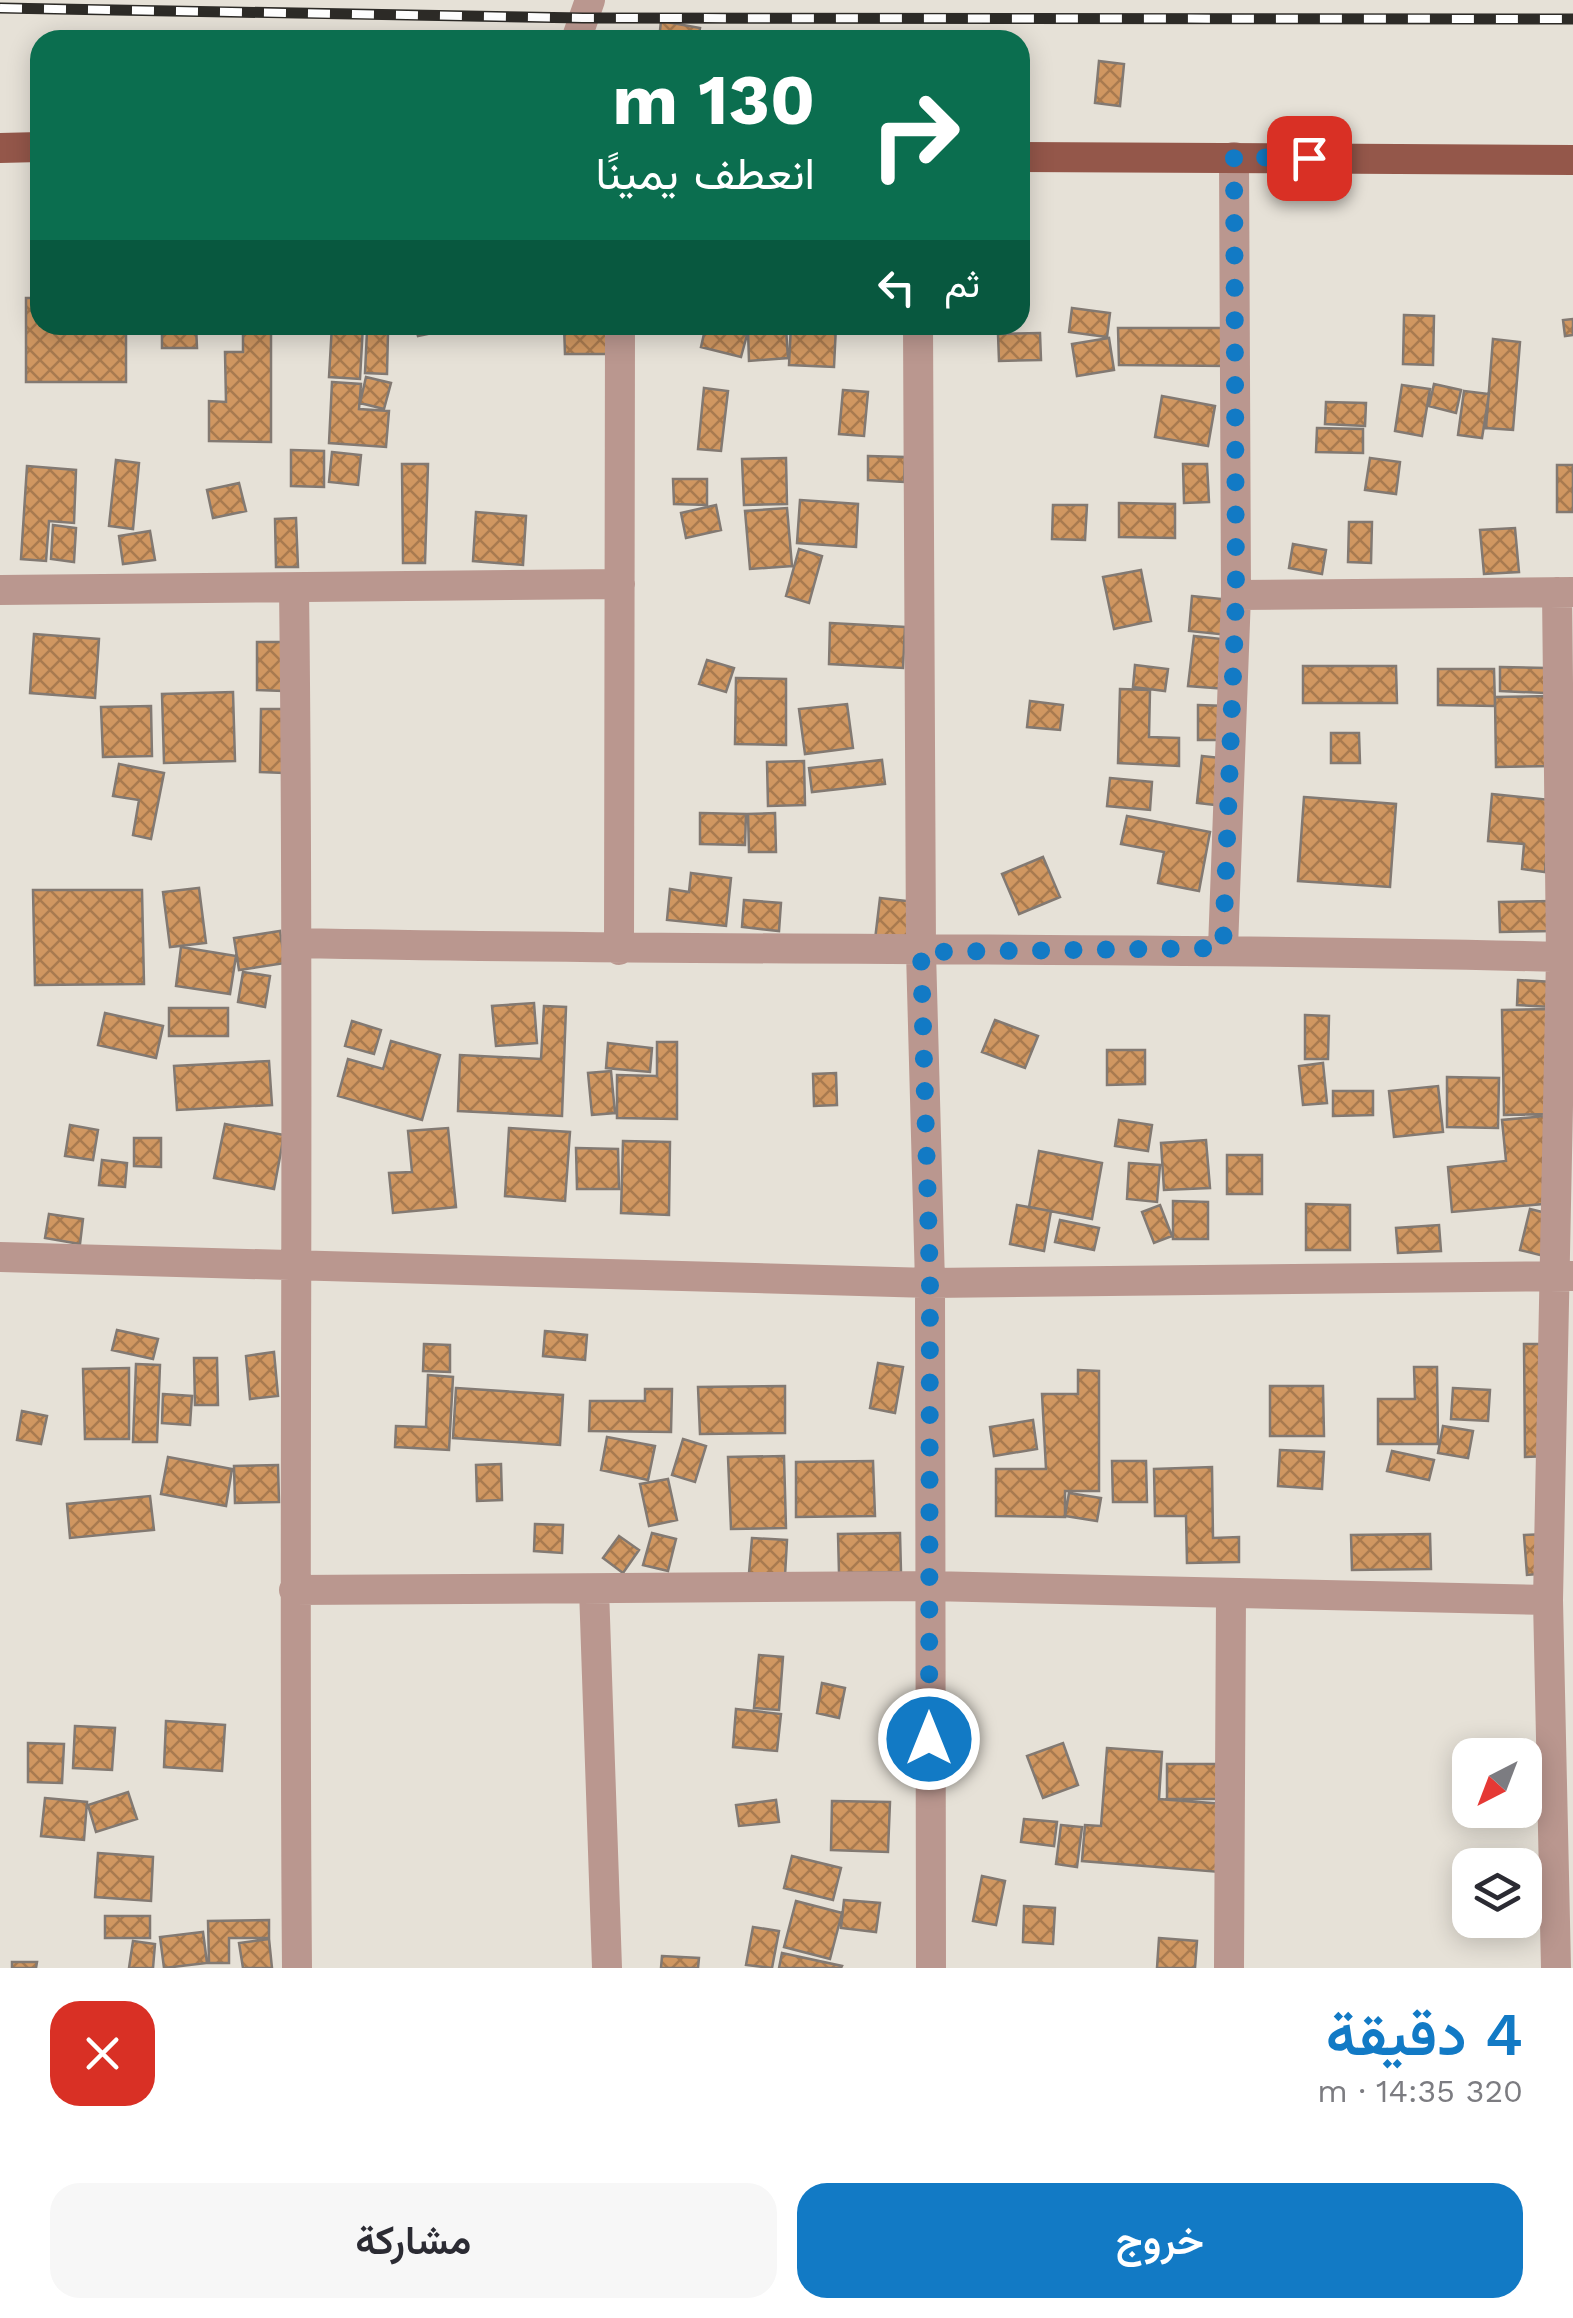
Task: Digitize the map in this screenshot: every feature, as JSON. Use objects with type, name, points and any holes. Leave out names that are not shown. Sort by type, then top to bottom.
[{"type":"main road","points":[[0,148],[30,148]]},
{"type":"main road","points":[[1030,157],[1573,160]]},
{"type":"street","points":[[580,30],[590,0]]},
{"type":"street","points":[[1223,948],[1236,595],[1234,157]]},
{"type":"street","points":[[619,950],[620,335]]},
{"type":"street","points":[[918,335],[921,952],[930,1282],[930,1968]]},
{"type":"street","points":[[0,590],[620,584]]},
{"type":"street","points":[[294,589],[299,942],[294,1266],[297,1968]]},
{"type":"street","points":[[1236,595],[1565,592],[1561,957],[1565,1276],[1548,1600],[1556,1968]]},
{"type":"street","points":[[299,942],[921,952],[1223,948],[1561,957]]},
{"type":"street","points":[[0,1257],[930,1282],[1565,1276]]},
{"type":"street","points":[[294,1590],[928,1586],[1231,1596],[1548,1600]]},
{"type":"street","points":[[594,1589],[607,1968]]},
{"type":"street","points":[[1230,1968],[1231,1596]]},
{"type":"building","points":[[661,21],[700,28],[700,30],[660,30]]},
{"type":"building","points":[[1099,61],[1124,64],[1120,106],[1095,103]]},
{"type":"building","points":[[26,298],[30,298],[30,335],[126,335],[126,382],[26,382]]},
{"type":"building","points":[[1072,308],[1110,313],[1107,337],[1069,332]]},
{"type":"building","points":[[1404,315],[1434,316],[1433,365],[1403,364]]},
{"type":"building","points":[[1573,319],[1573,335],[1565,336],[1563,320]]},
{"type":"building","points":[[1118,328],[1230,328],[1230,366],[1119,365]]},
{"type":"building","points":[[1040,333],[1041,360],[999,361],[998,335]]},
{"type":"building","points":[[162,335],[196,335],[197,348],[162,348]]},
{"type":"building","points":[[243,335],[271,335],[271,442],[209,441],[209,401],[226,402],[225,352],[243,352]]},
{"type":"building","points":[[331,335],[362,335],[360,379],[329,377]]},
{"type":"building","points":[[367,335],[388,335],[387,374],[365,373]]},
{"type":"building","points":[[564,335],[616,335],[616,354],[565,354]]},
{"type":"building","points":[[704,335],[747,335],[741,357],[701,347]]},
{"type":"building","points":[[748,335],[786,335],[788,358],[749,361]]},
{"type":"building","points":[[790,335],[836,335],[834,367],[789,365]]},
{"type":"building","points":[[1109,338],[1114,370],[1077,376],[1072,344]]},
{"type":"building","points":[[1493,339],[1520,342],[1513,430],[1486,428]]},
{"type":"building","points":[[366,377],[391,383],[384,409],[360,403]]},
{"type":"building","points":[[332,382],[361,384],[359,409],[389,411],[386,447],[329,443]]},
{"type":"building","points":[[1434,384],[1461,390],[1456,413],[1429,406]]},
{"type":"building","points":[[1402,385],[1430,389],[1422,436],[1395,431]]},
{"type":"building","points":[[704,388],[728,391],[721,451],[698,449]]},
{"type":"building","points":[[843,390],[868,392],[864,436],[839,434]]},
{"type":"building","points":[[1464,391],[1489,394],[1482,438],[1458,435]]},
{"type":"building","points":[[1162,396],[1215,406],[1208,446],[1155,437]]},
{"type":"building","points":[[1326,402],[1366,403],[1365,426],[1325,424]]},
{"type":"building","points":[[1317,428],[1363,429],[1363,453],[1316,452]]},
{"type":"building","points":[[291,450],[324,451],[324,487],[291,486]]},
{"type":"building","points":[[332,452],[361,455],[358,485],[329,482]]},
{"type":"building","points":[[868,456],[905,457],[904,482],[868,480]]},
{"type":"building","points":[[786,458],[787,504],[744,505],[742,459]]},
{"type":"building","points":[[1370,458],[1400,462],[1396,494],[1365,490]]},
{"type":"building","points":[[116,460],[139,463],[133,529],[109,526]]},
{"type":"building","points":[[402,464],[428,464],[425,563],[403,563]]},
{"type":"building","points":[[1183,464],[1207,464],[1209,502],[1184,503]]},
{"type":"building","points":[[1557,465],[1573,465],[1573,512],[1557,512]]},
{"type":"building","points":[[27,466],[76,470],[74,523],[49,521],[46,561],[21,559]]},
{"type":"building","points":[[673,479],[707,479],[707,505],[674,504]]},
{"type":"building","points":[[239,483],[246,511],[213,518],[207,490]]},
{"type":"building","points":[[800,500],[858,504],[856,547],[797,543]]},
{"type":"building","points":[[1119,503],[1175,504],[1175,538],[1119,537]]},
{"type":"building","points":[[716,505],[721,530],[686,538],[681,513]]},
{"type":"building","points":[[1053,505],[1087,505],[1085,540],[1052,539]]},
{"type":"building","points":[[787,508],[792,566],[750,569],[745,511]]},
{"type":"building","points":[[476,512],[526,516],[523,565],[473,561]]},
{"type":"building","points":[[296,518],[298,567],[276,567],[275,519]]},
{"type":"building","points":[[1349,522],[1372,522],[1371,563],[1348,562]]},
{"type":"building","points":[[53,525],[76,528],[74,562],[51,559]]},
{"type":"building","points":[[1515,528],[1519,572],[1484,574],[1480,530]]},
{"type":"building","points":[[150,531],[155,560],[123,564],[119,536]]},
{"type":"building","points":[[1293,544],[1326,550],[1322,574],[1289,568]]},
{"type":"building","points":[[799,549],[822,556],[809,603],[786,596]]},
{"type":"building","points":[[1141,570],[1151,621],[1114,629],[1103,577]]},
{"type":"building","points":[[1192,596],[1232,600],[1228,635],[1189,631]]},
{"type":"building","points":[[830,623],[905,627],[903,668],[829,664]]},
{"type":"building","points":[[34,634],[99,639],[95,698],[30,693]]},
{"type":"building","points":[[1194,636],[1231,640],[1226,689],[1188,686]]},
{"type":"building","points":[[257,642],[283,642],[283,691],[257,690]]},
{"type":"building","points":[[707,660],[734,668],[726,692],[699,684]]},
{"type":"building","points":[[1135,665],[1168,669],[1165,691],[1133,687]]},
{"type":"building","points":[[1303,666],[1396,666],[1397,703],[1303,703]]},
{"type":"building","points":[[1500,667],[1546,668],[1545,693],[1500,691]]},
{"type":"building","points":[[1438,669],[1494,669],[1495,706],[1438,705]]},
{"type":"building","points":[[736,678],[786,679],[786,745],[735,744]]},
{"type":"building","points":[[1120,689],[1150,690],[1149,737],[1179,738],[1179,766],[1118,763]]},
{"type":"building","points":[[233,692],[235,761],[164,763],[162,694]]},
{"type":"building","points":[[1551,696],[1553,766],[1496,767],[1495,697]]},
{"type":"building","points":[[1030,701],[1063,705],[1060,730],[1027,727]]},
{"type":"building","points":[[847,704],[853,748],[805,754],[799,709]]},
{"type":"building","points":[[1198,705],[1228,706],[1228,740],[1198,740]]},
{"type":"building","points":[[151,706],[152,756],[103,757],[101,707]]},
{"type":"building","points":[[261,709],[285,709],[284,773],[260,772]]},
{"type":"building","points":[[1331,733],[1359,733],[1360,763],[1331,763]]},
{"type":"building","points":[[1202,756],[1230,759],[1225,806],[1197,803]]},
{"type":"building","points":[[882,760],[885,784],[812,792],[809,768]]},
{"type":"building","points":[[804,761],[805,805],[768,806],[767,762]]},
{"type":"building","points":[[119,764],[164,773],[151,839],[133,835],[139,800],[113,796]]},
{"type":"building","points":[[1110,778],[1152,782],[1150,810],[1107,806]]},
{"type":"building","points":[[1492,794],[1551,800],[1545,872],[1522,869],[1524,844],[1488,841]]},
{"type":"building","points":[[1304,797],[1396,804],[1390,887],[1298,881]]},
{"type":"building","points":[[700,813],[746,814],[745,845],[700,844]]},
{"type":"building","points":[[775,813],[776,852],[749,852],[748,814]]},
{"type":"building","points":[[1127,816],[1210,832],[1199,891],[1158,883],[1164,852],[1121,844]]},
{"type":"building","points":[[1043,857],[1060,897],[1019,914],[1002,874]]},
{"type":"building","points":[[691,873],[731,878],[726,926],[667,920],[670,889],[689,892]]},
{"type":"building","points":[[199,888],[206,943],[170,947],[163,892]]},
{"type":"building","points":[[33,890],[142,890],[144,984],[35,985]]},
{"type":"building","points":[[880,898],[925,903],[920,953],[874,948]]},
{"type":"building","points":[[744,900],[781,903],[779,931],[742,927]]},
{"type":"building","points":[[1553,901],[1554,931],[1500,932],[1499,902]]},
{"type":"building","points":[[280,931],[285,963],[239,970],[234,938]]},
{"type":"building","points":[[181,947],[236,956],[230,994],[176,986]]},
{"type":"building","points":[[243,972],[270,976],[265,1007],[238,1002]]},
{"type":"building","points":[[1518,980],[1553,982],[1552,1007],[1517,1005]]},
{"type":"building","points":[[534,1003],[537,1043],[496,1046],[492,1006]]},
{"type":"building","points":[[544,1006],[566,1007],[562,1116],[458,1111],[460,1055],[541,1059]]},
{"type":"building","points":[[169,1008],[228,1008],[228,1036],[169,1036]]},
{"type":"building","points":[[1551,1009],[1553,1114],[1504,1115],[1502,1010]]},
{"type":"building","points":[[105,1013],[163,1026],[156,1058],[98,1045]]},
{"type":"building","points":[[1305,1015],[1329,1016],[1328,1059],[1305,1059]]},
{"type":"building","points":[[995,1020],[1038,1036],[1025,1068],[982,1052]]},
{"type":"building","points":[[352,1021],[381,1030],[374,1054],[345,1046]]},
{"type":"building","points":[[391,1041],[440,1055],[422,1120],[338,1096],[348,1059],[383,1069]]},
{"type":"building","points":[[657,1042],[677,1042],[677,1119],[617,1118],[617,1075],[657,1076]]},
{"type":"building","points":[[608,1043],[652,1048],[650,1072],[606,1068]]},
{"type":"building","points":[[1107,1050],[1145,1050],[1145,1084],[1107,1085]]},
{"type":"building","points":[[269,1061],[272,1105],[177,1110],[174,1066]]},
{"type":"building","points":[[1323,1063],[1327,1103],[1303,1105],[1299,1066]]},
{"type":"building","points":[[611,1071],[615,1113],[592,1115],[588,1073]]},
{"type":"building","points":[[836,1073],[837,1105],[814,1106],[813,1074]]},
{"type":"building","points":[[1447,1077],[1499,1078],[1498,1128],[1447,1127]]},
{"type":"building","points":[[1438,1086],[1443,1132],[1394,1137],[1389,1091]]},
{"type":"building","points":[[1333,1091],[1373,1091],[1373,1115],[1333,1116]]},
{"type":"building","points":[[1545,1116],[1554,1203],[1452,1212],[1448,1167],[1506,1161],[1502,1120]]},
{"type":"building","points":[[1119,1120],[1152,1125],[1148,1151],[1115,1146]]},
{"type":"building","points":[[225,1124],[284,1135],[274,1189],[214,1178]]},
{"type":"building","points":[[70,1125],[98,1130],[93,1160],[65,1156]]},
{"type":"building","points":[[448,1128],[456,1207],[393,1213],[389,1173],[412,1172],[408,1131]]},
{"type":"building","points":[[509,1128],[570,1132],[565,1201],[505,1196]]},
{"type":"building","points":[[134,1138],[161,1138],[161,1167],[134,1166]]},
{"type":"building","points":[[1206,1140],[1210,1188],[1164,1190],[1161,1143]]},
{"type":"building","points":[[623,1141],[670,1142],[669,1215],[621,1213]]},
{"type":"building","points":[[576,1148],[618,1149],[619,1189],[577,1189]]},
{"type":"building","points":[[1039,1151],[1102,1163],[1092,1219],[1029,1207]]},
{"type":"building","points":[[1227,1155],[1262,1155],[1262,1194],[1227,1194]]},
{"type":"building","points":[[102,1160],[127,1163],[125,1187],[99,1185]]},
{"type":"building","points":[[1129,1163],[1160,1165],[1157,1202],[1127,1199]]},
{"type":"building","points":[[1173,1201],[1208,1202],[1208,1239],[1173,1239]]},
{"type":"building","points":[[1306,1204],[1350,1205],[1350,1250],[1306,1250]]},
{"type":"building","points":[[1017,1205],[1051,1211],[1044,1251],[1010,1244]]},
{"type":"building","points":[[1160,1205],[1172,1236],[1154,1243],[1142,1212]]},
{"type":"building","points":[[1530,1209],[1558,1216],[1548,1257],[1520,1250]]},
{"type":"building","points":[[49,1214],[83,1219],[80,1244],[45,1238]]},
{"type":"building","points":[[1060,1220],[1099,1228],[1094,1250],[1055,1242]]},
{"type":"building","points":[[1439,1225],[1441,1251],[1398,1253],[1396,1228]]},
{"type":"building","points":[[117,1330],[158,1339],[153,1359],[112,1350]]},
{"type":"building","points":[[545,1331],[587,1335],[585,1360],[543,1356]]},
{"type":"building","points":[[424,1344],[450,1345],[450,1372],[423,1371]]},
{"type":"building","points":[[1524,1344],[1550,1344],[1550,1456],[1525,1457]]},
{"type":"building","points":[[274,1352],[278,1396],[250,1399],[246,1356]]},
{"type":"building","points":[[194,1358],[217,1358],[218,1405],[195,1405]]},
{"type":"building","points":[[878,1363],[903,1367],[895,1413],[870,1408]]},
{"type":"building","points":[[136,1364],[160,1365],[157,1442],[133,1442]]},
{"type":"building","points":[[1414,1367],[1437,1367],[1438,1444],[1378,1444],[1378,1399],[1415,1399]]},
{"type":"building","points":[[129,1368],[129,1439],[85,1439],[83,1369]]},
{"type":"building","points":[[1078,1370],[1099,1371],[1099,1491],[1065,1491],[1065,1517],[996,1516],[996,1469],[1046,1469],[1042,1394],[1078,1394]]},
{"type":"building","points":[[428,1375],[453,1377],[449,1450],[395,1447],[396,1426],[426,1427]]},
{"type":"building","points":[[785,1386],[785,1433],[700,1434],[698,1387]]},
{"type":"building","points":[[1270,1386],[1323,1386],[1324,1436],[1270,1436]]},
{"type":"building","points":[[456,1388],[563,1395],[560,1445],[453,1438]]},
{"type":"building","points":[[1453,1388],[1490,1390],[1488,1421],[1451,1419]]},
{"type":"building","points":[[645,1389],[672,1389],[671,1432],[589,1431],[590,1401],[645,1401]]},
{"type":"building","points":[[163,1394],[192,1396],[190,1425],[162,1423]]},
{"type":"building","points":[[22,1411],[47,1416],[41,1444],[17,1440]]},
{"type":"building","points":[[1033,1420],[1037,1449],[994,1456],[990,1427]]},
{"type":"building","points":[[1443,1426],[1473,1431],[1468,1458],[1438,1453]]},
{"type":"building","points":[[607,1437],[655,1446],[648,1480],[601,1470]]},
{"type":"building","points":[[683,1439],[706,1446],[695,1482],[672,1475]]},
{"type":"building","points":[[1280,1450],[1324,1452],[1322,1489],[1278,1486]]},
{"type":"building","points":[[1392,1451],[1434,1460],[1429,1480],[1387,1471]]},
{"type":"building","points":[[784,1456],[786,1528],[731,1529],[728,1457]]},
{"type":"building","points":[[168,1457],[232,1469],[226,1506],[161,1494]]},
{"type":"building","points":[[873,1461],[875,1516],[796,1517],[796,1462]]},
{"type":"building","points":[[1112,1461],[1146,1461],[1147,1502],[1113,1502]]},
{"type":"building","points":[[501,1464],[502,1500],[477,1501],[476,1465]]},
{"type":"building","points":[[278,1465],[279,1502],[235,1503],[234,1466]]},
{"type":"building","points":[[1212,1467],[1213,1538],[1239,1537],[1239,1562],[1187,1563],[1186,1516],[1155,1516],[1154,1469]]},
{"type":"building","points":[[668,1479],[677,1520],[649,1526],[640,1484]]},
{"type":"building","points":[[1069,1493],[1101,1498],[1097,1521],[1065,1516]]},
{"type":"building","points":[[150,1496],[154,1530],[70,1538],[67,1504]]},
{"type":"building","points":[[535,1524],[563,1525],[562,1553],[534,1551]]},
{"type":"building","points":[[652,1533],[676,1539],[668,1571],[643,1565]]},
{"type":"building","points":[[900,1533],[901,1572],[839,1573],[838,1534]]},
{"type":"building","points":[[1430,1534],[1431,1569],[1352,1570],[1351,1535]]},
{"type":"building","points":[[1546,1534],[1549,1573],[1527,1575],[1524,1535]]},
{"type":"building","points":[[619,1536],[639,1550],[623,1573],[603,1558]]},
{"type":"building","points":[[752,1538],[787,1540],[785,1576],[749,1573]]},
{"type":"building","points":[[759,1655],[783,1657],[779,1710],[754,1708]]},
{"type":"building","points":[[822,1683],[845,1688],[839,1718],[817,1713]]},
{"type":"building","points":[[736,1709],[781,1714],[777,1751],[733,1747]]},
{"type":"building","points":[[166,1721],[225,1725],[222,1771],[164,1767]]},
{"type":"building","points":[[75,1726],[115,1728],[112,1770],[73,1768]]},
{"type":"building","points":[[28,1743],[64,1744],[62,1783],[28,1782]]},
{"type":"building","points":[[1063,1743],[1078,1785],[1043,1798],[1027,1756]]},
{"type":"building","points":[[1107,1748],[1162,1752],[1159,1799],[1224,1804],[1220,1872],[1082,1861],[1085,1825],[1101,1826]]},
{"type":"building","points":[[1167,1764],[1218,1764],[1219,1799],[1167,1799]]},
{"type":"building","points":[[128,1792],[137,1819],[96,1832],[88,1805]]},
{"type":"building","points":[[45,1798],[87,1802],[84,1840],[41,1836]]},
{"type":"building","points":[[776,1800],[779,1822],[739,1826],[736,1805]]},
{"type":"building","points":[[832,1801],[890,1802],[888,1852],[831,1850]]},
{"type":"building","points":[[1024,1819],[1057,1822],[1054,1846],[1021,1842]]},
{"type":"building","points":[[1061,1825],[1082,1827],[1077,1867],[1056,1864]]},
{"type":"building","points":[[98,1853],[153,1857],[151,1901],[95,1897]]},
{"type":"building","points":[[792,1856],[841,1868],[833,1900],[784,1888]]},
{"type":"building","points":[[982,1876],[1005,1881],[996,1925],[973,1921]]},
{"type":"building","points":[[844,1900],[880,1903],[876,1932],[841,1928]]},
{"type":"building","points":[[796,1901],[842,1913],[830,1959],[784,1947]]},
{"type":"building","points":[[1024,1906],[1055,1908],[1053,1944],[1023,1942]]},
{"type":"building","points":[[105,1916],[150,1916],[150,1938],[105,1938]]},
{"type":"building","points":[[269,1920],[269,1938],[229,1938],[229,1963],[209,1963],[208,1921]]},
{"type":"building","points":[[753,1927],[779,1931],[772,1968],[746,1965]]},
{"type":"building","points":[[203,1932],[207,1963],[164,1968],[160,1937]]},
{"type":"building","points":[[1159,1938],[1197,1941],[1195,1968],[1157,1968]]},
{"type":"building","points":[[269,1939],[272,1968],[243,1968],[239,1943]]},
{"type":"building","points":[[133,1941],[155,1944],[153,1968],[129,1968]]},
{"type":"building","points":[[782,1953],[842,1966],[779,1968]]},
{"type":"building","points":[[662,1956],[699,1958],[698,1968],[661,1968]]},
{"type":"building","points":[[12,1962],[37,1962],[36,1968],[12,1968]]},
{"type":"railway","points":[[0,8],[583,18],[1573,19]]},
{"type":"route","points":[[929,1739],[930,1282],[921,952],[1223,948],[1236,595],[1234,157],[1309,158]]}]
